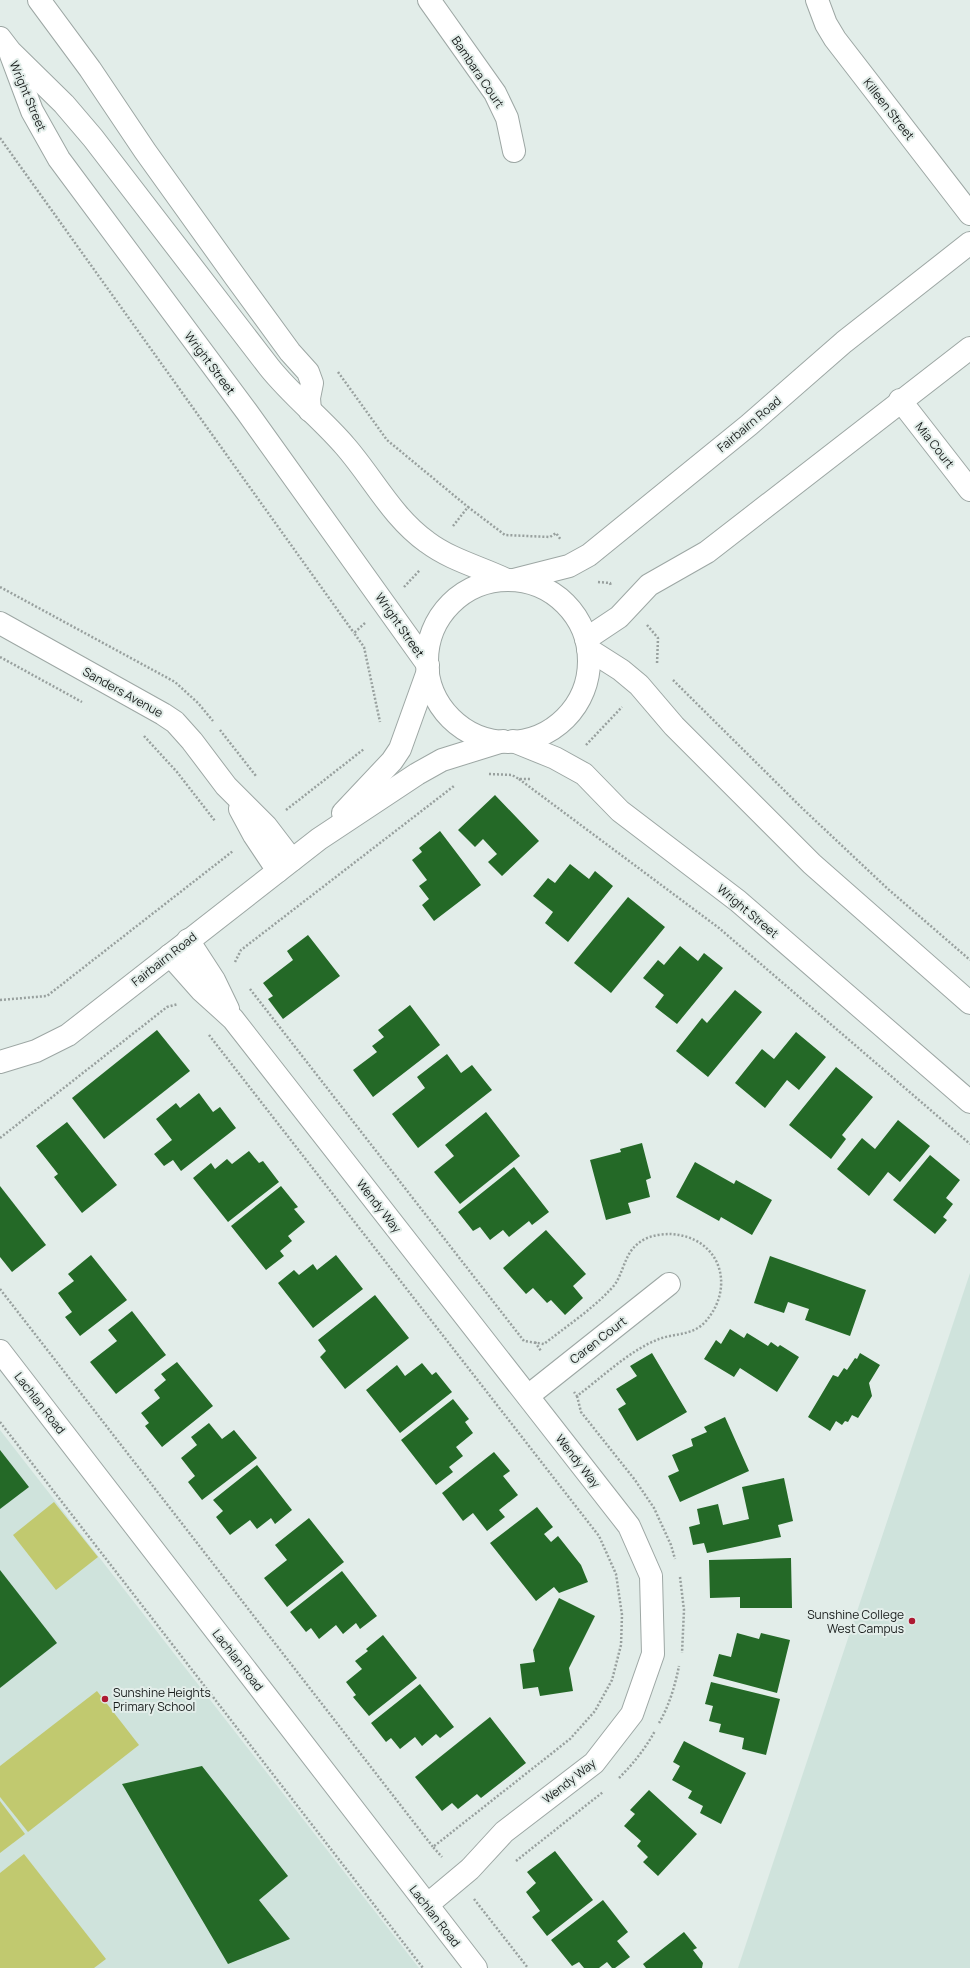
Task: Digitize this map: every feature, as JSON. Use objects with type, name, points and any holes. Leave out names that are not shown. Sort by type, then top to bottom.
[{"type":"street","points":[[39,0],[94,73],[145,151],[236,278],[290,352],[308,372],[312,383],[309,398],[310,411]]},
{"type":"street","name":"Bambara Court","points":[[428,0],[498,100],[507,118],[514,151]]},
{"type":"street","name":"Killeen Street","points":[[817,0],[826,24],[835,39],[970,214]]},
{"type":"street","name":"Wright Street","points":[[5,45],[64,104],[273,372],[344,444],[398,516],[418,536],[436,548],[456,559],[510,580]]},
{"type":"street","name":"Wright Street","points":[[5,45],[32,110],[58,159],[251,419],[386,605],[428,668]]},
{"type":"street","name":"Fairbairn Road","points":[[319,839],[392,761],[400,749],[406,736],[428,668],[429,642],[433,630],[438,619],[453,601],[472,588],[483,584],[510,580],[576,563],[592,552],[749,425],[844,342],[970,243]]},
{"type":"street","points":[[587,644],[630,605],[649,585],[707,552],[900,400],[970,348]]},
{"type":"street","name":"Mia Court","points":[[900,400],[970,490]]},
{"type":"street","points":[[510,580],[536,585],[555,595],[571,610],[583,629],[587,644],[639,684],[674,726],[812,864],[970,1003]]},
{"type":"street","name":"Sanders Avenue","points":[[0,623],[175,722],[188,736],[285,865]]},
{"type":"street","name":"Fairbairn Road","points":[[0,1062],[36,1051],[68,1035],[319,839],[432,766],[455,755],[508,741],[534,737],[544,733],[563,720],[571,712],[582,693],[586,682],[588,671],[587,644]]},
{"type":"street","points":[[428,668],[436,698],[453,720],[477,735],[508,741]]},
{"type":"street","name":"Wright Street","points":[[508,741],[569,764],[590,779],[623,814],[738,901],[970,1102]]},
{"type":"street","name":"Wendy Way","points":[[188,940],[208,985],[233,1019],[630,1526],[651,1576],[653,1654],[632,1714],[594,1763],[508,1828],[459,1879],[427,1905]]},
{"type":"street","name":"Wendy Way","points":[[170,955],[208,985]]},
{"type":"street","name":"Caren Court","points":[[528,1396],[668,1284]]},
{"type":"street","name":"Lachlan Road","points":[[0,1351],[476,1968]]},
{"type":"path","points":[[0,138],[364,647],[380,722],[406,736]]},
{"type":"path","points":[[337,370],[387,440],[468,508],[505,535],[550,536],[556,533],[576,563],[590,580],[610,583],[658,638],[657,664],[639,684],[629,699],[569,764]]},
{"type":"path","points":[[354,633],[386,605],[420,570],[468,508]]},
{"type":"path","points":[[0,657],[83,702]]},
{"type":"path","points":[[657,664],[662,670]]},
{"type":"path","points":[[668,676],[814,820],[888,889],[970,960]]},
{"type":"path","points":[[139,733],[146,737],[177,772],[218,826]]},
{"type":"path","points":[[0,1000],[47,996],[367,747]]},
{"type":"path","points":[[432,766],[450,789]]},
{"type":"path","points":[[483,774],[512,775],[519,778],[719,928],[970,1144]]},
{"type":"path","points":[[519,778],[532,778]]},
{"type":"path","points":[[0,1138],[167,1007],[184,1003],[208,985],[232,966],[241,950],[456,784]]},
{"type":"path","points":[[247,985],[524,1341],[535,1342]]},
{"type":"path","points":[[208,1034],[599,1536],[616,1574],[622,1615],[621,1645],[612,1680],[595,1711],[570,1740],[433,1847]]},
{"type":"path","points":[[0,1289],[528,1968]]},
{"type":"path","points":[[577,1396],[581,1412],[635,1480],[654,1508],[671,1545],[676,1565]]},
{"type":"path","points":[[0,1422],[423,1968]]},
{"type":"path","points":[[614,1782],[629,1768],[646,1746],[664,1714],[676,1682],[683,1645],[684,1624],[684,1610],[678,1571]]},
{"type":"path","points":[[514,1862],[594,1801],[609,1787]]},
{"type":"shaded area","name":"Sunshine College West Campus","points":[[970,1273],[970,1968],[738,1968]]},
{"type":"shaded area","name":"Sunshine Heights Primary School","points":[[0,1430],[419,1968],[0,1968]]},
{"type":"green space","points":[[54,1502],[98,1557],[56,1590],[13,1535]]},
{"type":"green space","points":[[97,1691],[139,1745],[28,1832],[0,1797],[0,1766]]},
{"type":"green space","points":[[0,1801],[25,1834],[0,1853]]},
{"type":"green space","points":[[24,1854],[106,1959],[94,1968],[0,1968],[0,1873]]},
{"type":"building","points":[[495,795],[539,841],[502,876],[488,862],[497,854],[483,839],[475,847],[458,830]]},
{"type":"building","points":[[440,831],[481,885],[434,921],[422,905],[429,899],[419,886],[427,880],[412,860],[422,852],[419,848]]},
{"type":"building","points":[[570,864],[589,879],[595,871],[613,886],[568,942],[545,923],[553,912],[533,896],[548,878],[555,883]]},
{"type":"building","points":[[628,897],[665,927],[611,993],[574,963]]},
{"type":"building","points":[[308,935],[340,976],[283,1019],[268,999],[273,996],[263,983],[293,960],[287,951]]},
{"type":"building","points":[[680,946],[698,961],[704,953],[723,968],[677,1024],[655,1007],[664,995],[643,978],[658,960],[664,965]]},
{"type":"building","points":[[735,990],[762,1012],[708,1077],[676,1051],[702,1018],[707,1023]]},
{"type":"building","points":[[410,1005],[440,1045],[373,1097],[353,1070],[377,1052],[372,1046],[384,1037],[378,1030]]},
{"type":"building","points":[[157,1030],[190,1071],[104,1139],[72,1098]]},
{"type":"building","points":[[796,1032],[826,1057],[799,1090],[787,1080],[765,1108],[735,1083],[762,1049],[774,1059]]},
{"type":"building","points":[[447,1054],[461,1073],[472,1065],[492,1090],[418,1148],[392,1114],[425,1088],[417,1077]]},
{"type":"building","points":[[836,1067],[873,1097],[842,1135],[846,1139],[831,1159],[789,1125]]},
{"type":"building","points":[[199,1093],[213,1112],[220,1107],[236,1128],[181,1171],[173,1160],[164,1166],[154,1154],[172,1140],[156,1119],[176,1103],[180,1108]]},
{"type":"building","points":[[486,1112],[520,1156],[460,1204],[434,1172],[454,1156],[445,1145]]},
{"type":"building","points":[[898,1120],[930,1146],[900,1182],[888,1172],[869,1196],[837,1169],[862,1138],[875,1149]]},
{"type":"building","points":[[67,1122],[117,1185],[82,1213],[54,1177],[58,1174],[36,1146]]},
{"type":"building","points":[[642,1143],[651,1178],[646,1180],[650,1197],[628,1203],[631,1213],[606,1220],[590,1160],[621,1152],[620,1149]]},
{"type":"building","points":[[249,1151],[259,1163],[263,1161],[279,1182],[228,1222],[193,1178],[211,1163],[215,1169],[227,1159],[232,1164]]},
{"type":"building","points":[[930,1155],[960,1180],[946,1198],[953,1204],[943,1217],[947,1220],[935,1234],[893,1200]]},
{"type":"building","points":[[695,1162],[734,1184],[736,1180],[772,1200],[752,1235],[721,1217],[719,1221],[676,1197]]},
{"type":"building","points":[[514,1167],[549,1212],[532,1225],[529,1221],[509,1237],[503,1230],[490,1240],[480,1227],[473,1231],[458,1212]]},
{"type":"building","points":[[0,1186],[46,1245],[12,1272],[0,1257]]},
{"type":"building","points":[[281,1186],[298,1207],[294,1209],[305,1222],[288,1236],[292,1241],[280,1251],[284,1256],[266,1270],[231,1226]]},
{"type":"building","points":[[546,1230],[586,1274],[573,1286],[583,1298],[565,1315],[551,1300],[547,1303],[533,1288],[526,1294],[503,1268]]},
{"type":"building","points":[[91,1255],[127,1300],[80,1336],[65,1317],[72,1312],[58,1293],[74,1281],[68,1274]]},
{"type":"building","points":[[336,1255],[363,1289],[313,1328],[278,1283],[294,1270],[299,1275],[313,1264],[317,1270]]},
{"type":"building","points":[[770,1256],[866,1290],[850,1336],[805,1320],[809,1309],[788,1302],[784,1313],[754,1303]]},
{"type":"building","points":[[375,1295],[409,1338],[345,1389],[320,1357],[326,1351],[318,1340]]},
{"type":"building","points":[[132,1311],[166,1355],[116,1394],[90,1362],[117,1341],[108,1330]]},
{"type":"building","points":[[730,1329],[744,1338],[747,1333],[768,1346],[771,1342],[778,1347],[780,1345],[799,1357],[777,1392],[740,1368],[734,1377],[704,1359],[716,1340],[721,1344]]},
{"type":"building","points":[[652,1353],[687,1412],[637,1441],[618,1409],[626,1404],[616,1389],[637,1376],[630,1366]]},
{"type":"building","points":[[860,1353],[880,1365],[869,1383],[872,1396],[858,1418],[852,1415],[848,1422],[845,1421],[842,1425],[836,1421],[830,1431],[808,1417],[833,1375],[838,1377],[844,1368],[847,1370],[855,1358],[857,1359]]},
{"type":"building","points":[[177,1362],[213,1406],[162,1447],[145,1426],[149,1423],[141,1413],[160,1398],[154,1390],[166,1380],[161,1374]]},
{"type":"building","points":[[422,1363],[432,1375],[436,1372],[452,1392],[400,1433],[366,1390],[397,1365],[405,1376]]},
{"type":"building","points":[[453,1399],[469,1419],[465,1422],[473,1433],[456,1447],[463,1456],[449,1467],[453,1472],[436,1485],[401,1440]]},
{"type":"building","points":[[725,1417],[749,1471],[680,1502],[668,1476],[679,1471],[672,1455],[693,1446],[691,1439],[707,1432],[704,1427]]},
{"type":"building","points":[[209,1423],[222,1439],[234,1430],[257,1458],[202,1500],[188,1482],[195,1476],[181,1458],[197,1445],[191,1437]]},
{"type":"building","points":[[0,1450],[29,1487],[0,1509]]},
{"type":"building","points":[[494,1452],[510,1471],[503,1476],[518,1495],[499,1510],[505,1517],[487,1531],[473,1513],[463,1521],[442,1493]]},
{"type":"building","points":[[257,1465],[292,1510],[275,1524],[271,1518],[257,1529],[250,1520],[230,1535],[216,1517],[223,1511],[213,1500]]},
{"type":"building","points":[[784,1478],[793,1521],[778,1525],[781,1537],[707,1553],[704,1543],[693,1545],[689,1527],[700,1524],[697,1509],[718,1504],[723,1525],[749,1519],[742,1487]]},
{"type":"building","points":[[537,1507],[553,1527],[544,1534],[551,1542],[558,1536],[581,1565],[588,1582],[559,1593],[554,1587],[536,1601],[490,1543]]},
{"type":"building","points":[[309,1518],[344,1562],[287,1607],[264,1578],[287,1560],[275,1545]]},
{"type":"building","points":[[791,1558],[792,1608],[740,1608],[740,1597],[710,1598],[709,1560]]},
{"type":"building","points":[[0,1570],[57,1643],[0,1688]]},
{"type":"building","points":[[342,1571],[377,1616],[360,1629],[356,1623],[343,1634],[336,1625],[319,1639],[311,1628],[306,1632],[290,1612]]},
{"type":"building","points":[[559,1598],[595,1616],[569,1668],[573,1691],[540,1696],[538,1687],[523,1689],[520,1664],[535,1662],[533,1650]]},
{"type":"building","points":[[737,1633],[759,1639],[761,1633],[790,1640],[777,1693],[713,1676],[719,1654],[731,1657]]},
{"type":"building","points":[[383,1635],[417,1678],[369,1716],[353,1697],[356,1695],[346,1682],[362,1669],[355,1661],[368,1651],[366,1649]]},
{"type":"building","points":[[711,1682],[780,1699],[766,1755],[742,1749],[744,1738],[719,1732],[721,1724],[709,1721],[713,1706],[705,1704]]},
{"type":"building","points":[[420,1684],[454,1727],[440,1738],[436,1734],[422,1746],[415,1737],[400,1749],[391,1738],[386,1742],[371,1723]]},
{"type":"building","points":[[490,1717],[526,1763],[481,1798],[477,1794],[458,1809],[452,1803],[442,1811],[415,1777]]},
{"type":"building","points":[[684,1741],[746,1773],[721,1824],[700,1813],[703,1806],[688,1798],[692,1791],[672,1780],[680,1766],[673,1762]]},
{"type":"building","points":[[202,1766],[288,1876],[259,1900],[290,1939],[228,1964],[122,1784]]},
{"type":"building","points":[[649,1790],[697,1834],[658,1876],[643,1862],[648,1857],[637,1846],[641,1841],[624,1826],[635,1814],[630,1810]]},
{"type":"building","points":[[555,1851],[593,1900],[547,1936],[532,1917],[540,1911],[526,1892],[536,1883],[527,1872]]},
{"type":"building","points":[[603,1900],[628,1932],[617,1941],[630,1957],[615,1968],[612,1968],[607,1962],[599,1968],[584,1968],[579,1962],[572,1966],[551,1940]]},
{"type":"building","points":[[684,1932],[697,1948],[693,1950],[703,1963],[702,1968],[646,1968],[643,1964]]},
{"type":"place","name":"Sunshine College West Campus","points":[[912,1621]]},
{"type":"place","name":"Sunshine Heights Primary School","points":[[105,1699]]}]
